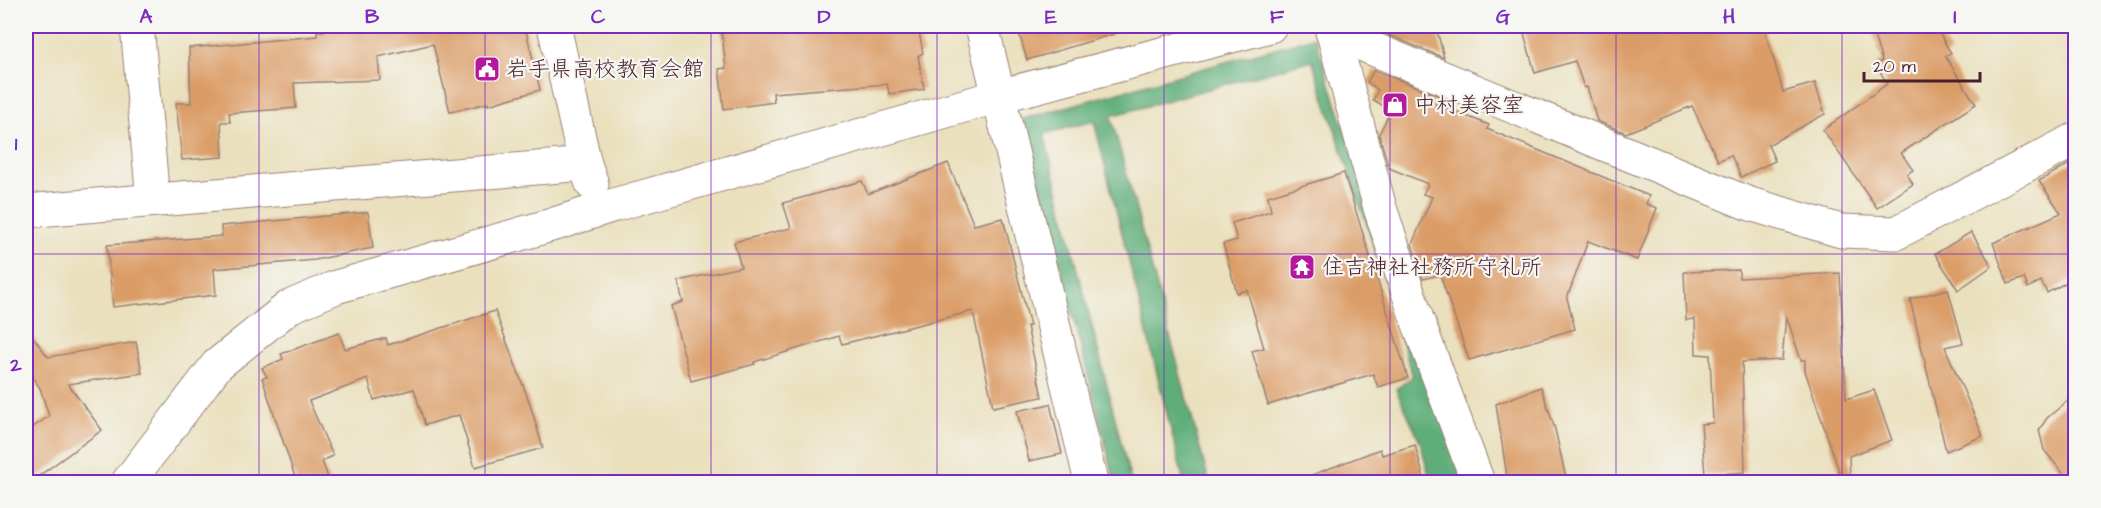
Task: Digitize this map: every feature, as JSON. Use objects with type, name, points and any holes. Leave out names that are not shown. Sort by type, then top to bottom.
[{"type":"street","points":[[137,26],[153,200]]},
{"type":"street","points":[[554,26],[585,164],[601,209]]},
{"type":"street","points":[[982,26],[1091,483]]},
{"type":"street","points":[[128,483],[217,365],[289,307],[336,287],[999,96],[1270,26]]},
{"type":"street","points":[[1332,29],[1747,203],[1841,231],[1896,233],[2076,140]]},
{"type":"street","points":[[1332,29],[1380,208],[1417,319],[1478,483]]},
{"type":"street","points":[[26,211],[585,164]]},
{"type":"green space","points":[[1315,37],[1394,285],[1465,482],[1431,482],[1420,441],[1396,389],[1412,377],[1387,286],[1312,60],[1111,116],[1209,482],[1184,482],[1094,121],[1044,134],[1131,482],[1115,482],[1023,119]]},
{"type":"building","points":[[324,26],[525,26],[540,90],[488,105],[488,103],[450,112],[433,44],[378,57],[380,80],[294,83],[296,108],[229,113],[230,122],[221,122],[223,157],[182,160],[176,103],[191,103],[189,48],[317,36],[317,31],[324,31]]},
{"type":"building","points":[[721,26],[918,26],[923,53],[918,56],[924,89],[889,94],[887,84],[773,93],[774,102],[724,109],[719,69],[726,68]]},
{"type":"building","points":[[1017,26],[1113,26],[1114,34],[1027,60]]},
{"type":"building","points":[[1373,26],[1436,26],[1444,58],[1374,29]]},
{"type":"building","points":[[1522,26],[1764,26],[1783,92],[1815,83],[1825,114],[1768,145],[1775,161],[1741,177],[1731,155],[1718,161],[1692,106],[1626,133],[1597,121],[1587,87],[1584,88],[1575,61],[1535,73]]},
{"type":"building","points":[[1871,26],[1935,26],[1951,53],[1945,56],[1976,104],[1901,153],[1913,170],[1907,174],[1913,184],[1877,208],[1823,130],[1887,84],[1876,64],[1882,61]]},
{"type":"building","points":[[1374,70],[1449,100],[1436,104],[1489,125],[1487,129],[1649,196],[1646,204],[1657,208],[1637,260],[1588,241],[1567,298],[1575,329],[1469,360],[1440,275],[1423,279],[1412,244],[1432,197],[1423,194],[1428,184],[1389,168],[1379,134],[1391,110],[1373,100],[1378,90],[1367,82]]},
{"type":"building","points":[[2076,160],[2076,277],[2047,293],[2041,281],[2028,288],[2024,278],[2008,284],[1993,243],[2061,213],[2039,181]]},
{"type":"building","points":[[948,163],[974,225],[1003,218],[1030,326],[1027,326],[1042,397],[993,407],[973,311],[842,344],[839,336],[754,362],[755,364],[691,381],[671,306],[683,302],[678,281],[741,267],[734,242],[791,228],[783,203],[862,181],[868,194]]},
{"type":"building","name":"住吉神社社務所守礼所","points":[[1344,173],[1408,378],[1378,387],[1373,374],[1268,405],[1252,351],[1264,348],[1247,290],[1237,293],[1223,244],[1237,240],[1232,223],[1271,211],[1268,196]]},
{"type":"building","points":[[368,212],[373,248],[315,260],[214,269],[216,295],[113,307],[107,245],[222,236],[221,226]]},
{"type":"building","points":[[1971,232],[1992,266],[1958,290],[1935,254]]},
{"type":"building","points":[[1739,270],[1739,278],[1840,273],[1846,399],[1874,390],[1892,440],[1849,456],[1850,476],[1841,477],[1805,371],[1805,360],[1801,360],[1786,315],[1782,360],[1742,362],[1745,472],[1705,475],[1701,424],[1713,423],[1710,355],[1696,354],[1695,319],[1686,320],[1684,272]]},
{"type":"building","points":[[1948,289],[1963,343],[1945,347],[1983,436],[1946,451],[1910,299]]},
{"type":"building","points":[[495,311],[529,401],[543,448],[475,467],[459,415],[425,425],[414,389],[374,400],[368,379],[309,401],[333,456],[322,461],[330,483],[297,483],[262,378],[267,377],[262,368],[283,359],[281,354],[339,333],[345,349],[386,338],[388,345]]},
{"type":"building","points":[[27,329],[48,357],[136,342],[142,373],[68,384],[102,430],[29,483],[26,483],[26,432],[49,416],[40,388],[26,368],[26,360],[31,359],[26,342]]},
{"type":"building","points":[[1541,387],[1555,429],[1567,483],[1508,483],[1496,404]]},
{"type":"building","points":[[2076,394],[2076,483],[2071,483],[2044,450],[2039,430],[2047,418]]},
{"type":"building","points":[[1050,404],[1062,454],[1029,461],[1017,411]]},
{"type":"building","points":[[1415,445],[1425,483],[1299,483],[1299,480],[1380,449],[1382,455]]},
{"type":"place","name":"岩手県高校教育会館","points":[[487,69]]},
{"type":"place","name":"中村美容室","points":[[1395,105]]},
{"type":"place","name":"住吉神社社務所守礼所","points":[[1302,267]]}]
